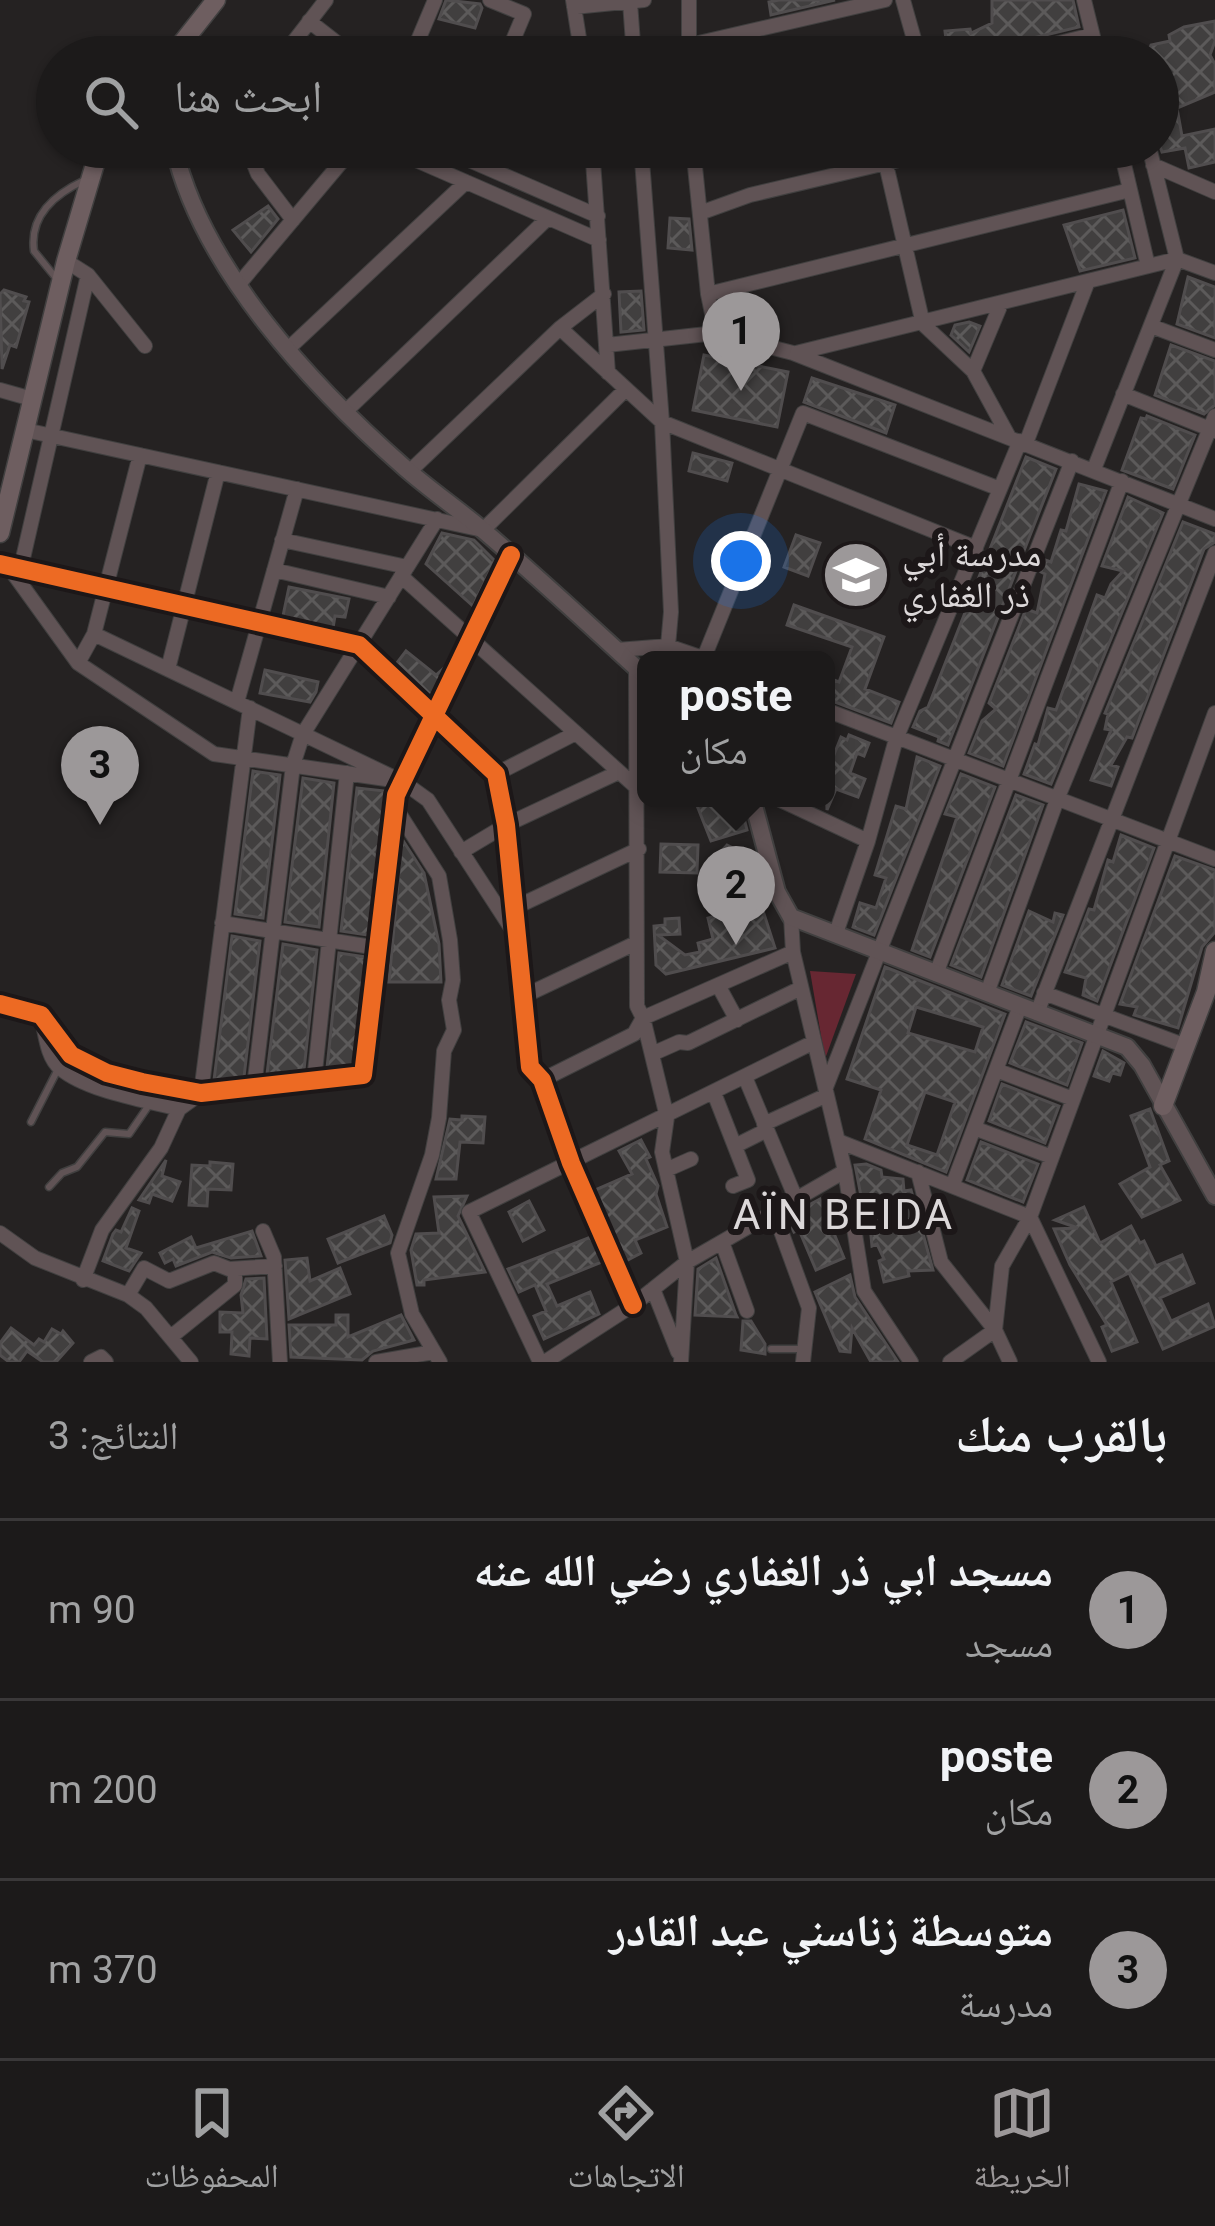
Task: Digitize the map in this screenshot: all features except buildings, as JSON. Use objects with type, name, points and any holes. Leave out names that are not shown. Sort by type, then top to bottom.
[{"type":"main road","points":[[188,36],[216,0]]},
{"type":"main road","points":[[0,533],[92,168]]},
{"type":"main road","points":[[1163,1106],[1211,988],[1215,951]]},
{"type":"street","points":[[298,36],[326,0]]},
{"type":"street","points":[[420,36],[435,0]]},
{"type":"street","points":[[490,0],[524,14],[515,36]]},
{"type":"street","points":[[578,36],[573,3],[642,0]]},
{"type":"street","points":[[688,0],[689,36]]},
{"type":"street","points":[[747,36],[885,0]]},
{"type":"street","points":[[903,0],[913,36]]},
{"type":"street","points":[[1084,0],[1092,35],[1088,36]]},
{"type":"street","points":[[630,2],[632,36]]},
{"type":"street","points":[[309,21],[328,36]]},
{"type":"street","points":[[179,168],[204,228],[239,284],[346,411],[409,472],[511,555],[637,669]]},
{"type":"street","points":[[256,168],[293,220]]},
{"type":"street","points":[[239,284],[336,168]]},
{"type":"street","points":[[434,168],[599,240]]},
{"type":"street","points":[[289,348],[459,179],[461,168]]},
{"type":"street","points":[[498,168],[598,216]]},
{"type":"street","points":[[594,168],[608,373]]},
{"type":"street","points":[[643,168],[662,422],[668,646]]},
{"type":"street","points":[[695,168],[716,333]]},
{"type":"street","points":[[700,212],[840,168]]},
{"type":"street","points":[[887,168],[923,324],[973,371],[1018,441]]},
{"type":"street","points":[[1125,168],[1148,266]]},
{"type":"street","points":[[1094,469],[1177,260],[1154,168]]},
{"type":"street","points":[[1162,168],[1215,193]]},
{"type":"street","points":[[708,294],[1130,190]]},
{"type":"street","points":[[346,411],[548,218]]},
{"type":"street","points":[[793,353],[1177,260],[1215,273]]},
{"type":"street","points":[[66,261],[88,275],[145,346]]},
{"type":"street","points":[[10,566],[53,436],[88,275]]},
{"type":"street","points":[[836,933],[896,739],[1088,281]]},
{"type":"street","points":[[409,472],[560,328],[604,294]]},
{"type":"street","points":[[973,371],[1001,304]]},
{"type":"street","points":[[1150,326],[1215,350]]},
{"type":"street","points":[[560,328],[662,422],[976,548]]},
{"type":"street","points":[[607,345],[716,333],[793,353],[1215,519]]},
{"type":"street","points":[[482,530],[626,388]]},
{"type":"street","points":[[0,390],[32,399]]},
{"type":"street","points":[[987,993],[1058,797],[1213,425],[1123,394]]},
{"type":"street","points":[[708,651],[803,412],[1000,489]]},
{"type":"street","points":[[25,430],[482,530]]},
{"type":"street","points":[[78,663],[94,634],[140,454]]},
{"type":"street","points":[[733,1186],[748,1180],[734,1150],[737,1145],[827,1091],[1072,460]]},
{"type":"street","points":[[167,669],[218,472]]},
{"type":"street","points":[[936,974],[1122,481]]},
{"type":"street","points":[[83,1280],[102,1230],[161,1148],[179,1109],[200,1093],[243,758],[243,705],[259,621],[297,489]]},
{"type":"street","points":[[254,1087],[292,765],[303,734],[437,520]]},
{"type":"street","points":[[282,540],[404,572],[635,786]]},
{"type":"street","points":[[953,1184],[996,1070],[1028,1009],[1044,993],[1215,553]]},
{"type":"street","points":[[0,1004],[41,1015],[71,1055],[89,1064],[200,1093],[363,1075],[395,807],[511,555]]},
{"type":"street","points":[[10,566],[359,645],[496,774],[506,825],[530,1067],[542,1080],[571,1163],[633,1305]]},
{"type":"street","points":[[10,566],[78,663],[214,754],[403,782]]},
{"type":"street","points":[[274,570],[388,597]]},
{"type":"street","points":[[94,634],[403,782],[428,800],[516,936]]},
{"type":"street","points":[[616,650],[668,646],[682,651]]},
{"type":"street","points":[[950,1362],[994,1330],[1002,1267],[1030,1217],[1215,713]]},
{"type":"street","points":[[835,714],[1215,859]]},
{"type":"street","points":[[496,774],[576,733]]},
{"type":"street","points":[[637,748],[637,1006],[668,1117],[662,1152],[687,1262],[680,1359]]},
{"type":"street","points":[[461,851],[619,772]]},
{"type":"street","points":[[314,1081],[347,773]]},
{"type":"street","points":[[376,1362],[437,1357],[412,1314],[398,1252],[432,1155],[444,1051],[454,1030],[449,1000],[453,980],[450,940],[439,876],[395,807]]},
{"type":"street","points":[[754,807],[778,892],[790,917],[793,952],[845,1171],[864,1291],[911,1362]]},
{"type":"street","points":[[795,807],[868,841]]},
{"type":"street","points":[[514,908],[639,849]]},
{"type":"street","points":[[790,917],[1028,1009],[1186,1046]]},
{"type":"street","points":[[222,923],[378,948]]},
{"type":"street","points":[[522,997],[636,943]]},
{"type":"street","points":[[542,1080],[634,1034],[644,1018],[793,952]]},
{"type":"street","points":[[718,985],[736,1020]]},
{"type":"street","points":[[652,1054],[688,1043],[801,988]]},
{"type":"street","points":[[1044,993],[1099,1024],[1136,1055],[1215,1196]]},
{"type":"street","points":[[41,1015],[48,1049],[59,1068],[108,1091],[179,1109]]},
{"type":"street","points":[[814,1042],[470,1212],[543,1362],[633,1305],[687,1262],[845,1171]]},
{"type":"street","points":[[996,1070],[1073,1099]]},
{"type":"street","points":[[745,1077],[796,1199]]},
{"type":"street","points":[[714,1093],[737,1145]]},
{"type":"street","points":[[974,1127],[1052,1157]]},
{"type":"street","points":[[838,1141],[1030,1217],[1100,1362]]},
{"type":"street","points":[[666,1170],[691,1159]]},
{"type":"street","points":[[918,1172],[941,1262],[994,1330],[1010,1362]]},
{"type":"street","points":[[774,1212],[809,1308],[803,1355]]},
{"type":"street","points":[[263,1231],[275,1266],[280,1362]]},
{"type":"street","points":[[0,1233],[35,1258],[128,1295],[172,1336],[191,1362]]},
{"type":"street","points":[[722,1242],[747,1311]]},
{"type":"street","points":[[128,1295],[144,1268],[169,1281],[214,1263],[235,1269],[275,1266]]},
{"type":"street","points":[[172,1336],[235,1286],[235,1269]]},
{"type":"street","points":[[653,1289],[680,1359]]},
{"type":"street","points":[[91,1362],[101,1357],[106,1362]]},
{"type":"lane","points":[[60,283],[34,251],[33,238],[47,205],[88,178]]},
{"type":"lane","points":[[31,1123],[59,1068]]},
{"type":"lane","points":[[49,1187],[60,1174],[76,1167],[106,1131],[129,1134],[151,1102]]},
{"type":"lane","points":[[771,1349],[803,1355]]},
{"type":"shaded area","points":[[810,971],[856,974],[825,1059]]},
{"type":"cycle path","points":[[0,1004],[41,1015],[71,1055],[107,1073],[142,1082],[201,1093],[363,1075],[396,795],[511,555]]},
{"type":"cycle path","points":[[0,564],[359,645],[496,774],[506,825],[530,1067],[542,1080],[571,1163],[633,1305]]},
{"type":"place","name":"مسجد ابي ذر الغفاري رضي الله عنه","points":[[741,391]]},
{"type":"place","name":"مدرسة أبي ذر الغفاري","points":[[856,575]]},
{"type":"place","name":"متوسطة زناسني عبد القادر","points":[[100,825]]},
{"type":"place","name":"poste","points":[[736,945]]},
{"type":"district","name":"AÏN BEIDA","points":[[844,1214]]}]
